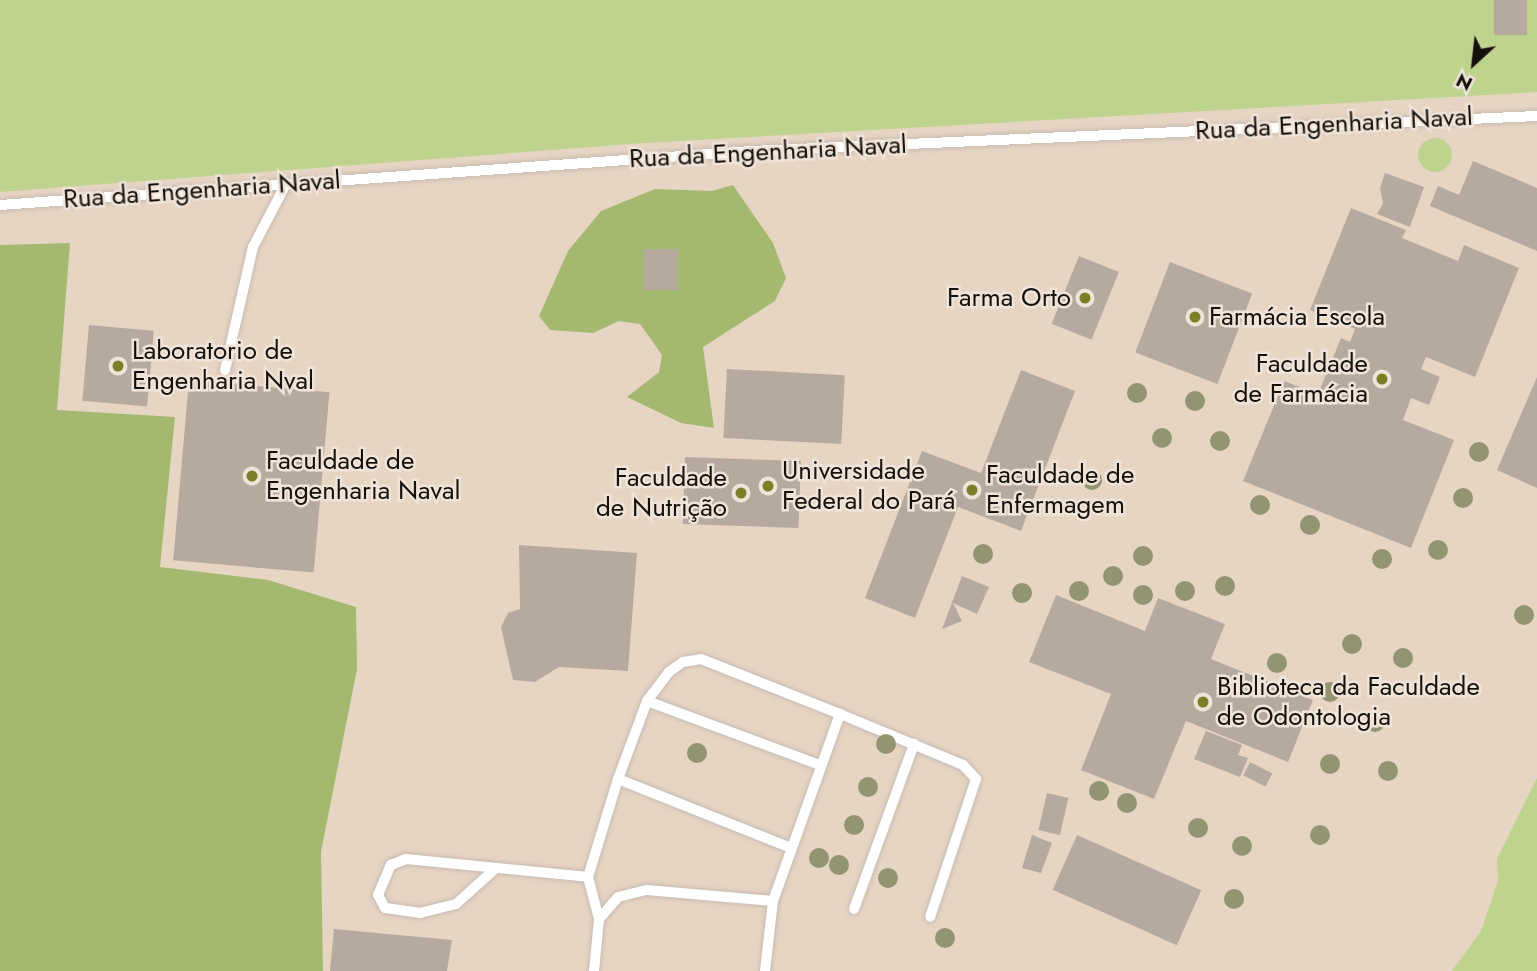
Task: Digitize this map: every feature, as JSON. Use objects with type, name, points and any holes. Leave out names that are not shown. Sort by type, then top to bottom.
[{"type":"lane","name":"Rua da Engenharia Naval","points":[[0,205],[751,151],[1537,116]]},
{"type":"lane","points":[[225,370],[253,247],[286,184]]},
{"type":"lane","points":[[594,971],[599,919],[588,877],[618,779],[647,701],[669,672],[683,662],[701,659],[963,765],[976,779],[930,917]]},
{"type":"lane","points":[[647,701],[820,765]]},
{"type":"lane","points":[[765,971],[773,901],[840,715]]},
{"type":"lane","points":[[854,909],[914,744]]},
{"type":"lane","points":[[618,779],[791,848]]},
{"type":"lane","points":[[496,868],[456,904],[421,913],[385,908],[378,895],[391,865],[406,859],[588,877]]},
{"type":"lane","points":[[599,919],[618,897],[647,890],[773,901]]},
{"type":"shaded area","name":"Universidade Federal do Pará","points":[[0,0],[1537,0],[1537,971],[0,971]]},
{"type":"green space","points":[[0,0],[1537,0],[1537,92],[644,143],[0,192]]},
{"type":"green space","points":[[1435,138],[1447,143],[1452,155],[1447,167],[1435,172],[1423,167],[1418,155],[1423,143]]},
{"type":"green space","points":[[733,185],[773,243],[786,278],[775,301],[703,347],[714,428],[681,423],[627,397],[659,372],[662,355],[640,324],[619,321],[593,333],[550,330],[539,316],[568,251],[601,211],[655,189],[712,191]]},
{"type":"green space","points":[[70,243],[57,410],[175,417],[160,567],[268,580],[356,607],[357,669],[321,852],[323,971],[0,971],[0,245]]},
{"type":"green space","points":[[1537,778],[1537,971],[1452,971],[1481,931],[1498,881],[1497,859]]},
{"type":"building","points":[[1494,0],[1527,0],[1527,35],[1494,35]]},
{"type":"building","points":[[1473,161],[1537,188],[1537,251],[1430,206],[1438,186],[1459,195]]},
{"type":"building","points":[[1385,173],[1424,187],[1410,227],[1377,214],[1383,203],[1380,188]]},
{"type":"building","name":"Faculdade de Farmácia","points":[[1351,208],[1406,230],[1402,238],[1458,261],[1464,245],[1519,268],[1475,377],[1426,357],[1421,369],[1440,377],[1429,405],[1411,398],[1403,420],[1454,440],[1411,548],[1243,481],[1284,381],[1318,394],[1341,338],[1350,342],[1355,329],[1310,310]]},
{"type":"building","points":[[644,249],[678,249],[678,290],[644,290]]},
{"type":"building","name":"Farma Orto","points":[[1079,256],[1119,272],[1092,340],[1052,324]]},
{"type":"building","name":"Farmácia Escola","points":[[1170,262],[1252,294],[1217,384],[1135,353]]},
{"type":"building","name":"Laboratorio de Engenharia Nval","points":[[89,325],[154,331],[147,406],[82,401]]},
{"type":"building","points":[[727,369],[845,375],[841,444],[723,438]]},
{"type":"building","name":"Faculdade de Enfermagem","points":[[1021,370],[1075,391],[1021,531],[958,507],[915,618],[865,598],[922,451],[981,473]]},
{"type":"building","points":[[1537,377],[1537,488],[1497,470]]},
{"type":"building","name":"Faculdade de Engenharia Naval","points":[[189,380],[329,392],[314,573],[173,560]]},
{"type":"building","name":"Faculdade de Nutrição","points":[[685,457],[801,461],[799,528],[683,524]]},
{"type":"building","points":[[519,545],[637,553],[628,671],[559,667],[535,682],[513,680],[501,627],[508,613],[520,609]]},
{"type":"building","points":[[962,576],[989,587],[977,614],[953,603],[962,621],[942,629]]},
{"type":"building","points":[[1056,595],[1145,631],[1158,598],[1225,624],[1211,659],[1313,700],[1288,762],[1186,721],[1154,799],[1081,770],[1111,694],[1029,662]]},
{"type":"building","points":[[1206,731],[1242,745],[1238,755],[1248,758],[1240,777],[1194,759]]},
{"type":"building","points":[[1250,762],[1272,773],[1265,787],[1243,775]]},
{"type":"building","points":[[1047,793],[1068,798],[1060,835],[1038,830]]},
{"type":"building","points":[[1032,835],[1052,843],[1041,873],[1022,868]]},
{"type":"building","points":[[1077,835],[1201,890],[1177,945],[1053,890]]},
{"type":"building","points":[[334,929],[452,940],[447,971],[330,971]]},
{"type":"place","name":"Farma Orto","points":[[1085,298]]},
{"type":"place","name":"Farmácia Escola","points":[[1195,317]]},
{"type":"place","name":"Laboratorio de Engenharia Nval","points":[[118,366]]},
{"type":"place","name":"Faculdade de Farmácia","points":[[1382,379]]},
{"type":"place","name":"Faculdade de Engenharia Naval","points":[[252,476]]},
{"type":"place","name":"Universidade Federal do Pará","points":[[768,486]]},
{"type":"place","name":"Faculdade de Enfermagem","points":[[972,490]]},
{"type":"place","name":"Faculdade de Nutrição","points":[[741,493]]},
{"type":"place","name":"Biblioteca da Faculdade de Odontologia","points":[[1203,702]]}]
